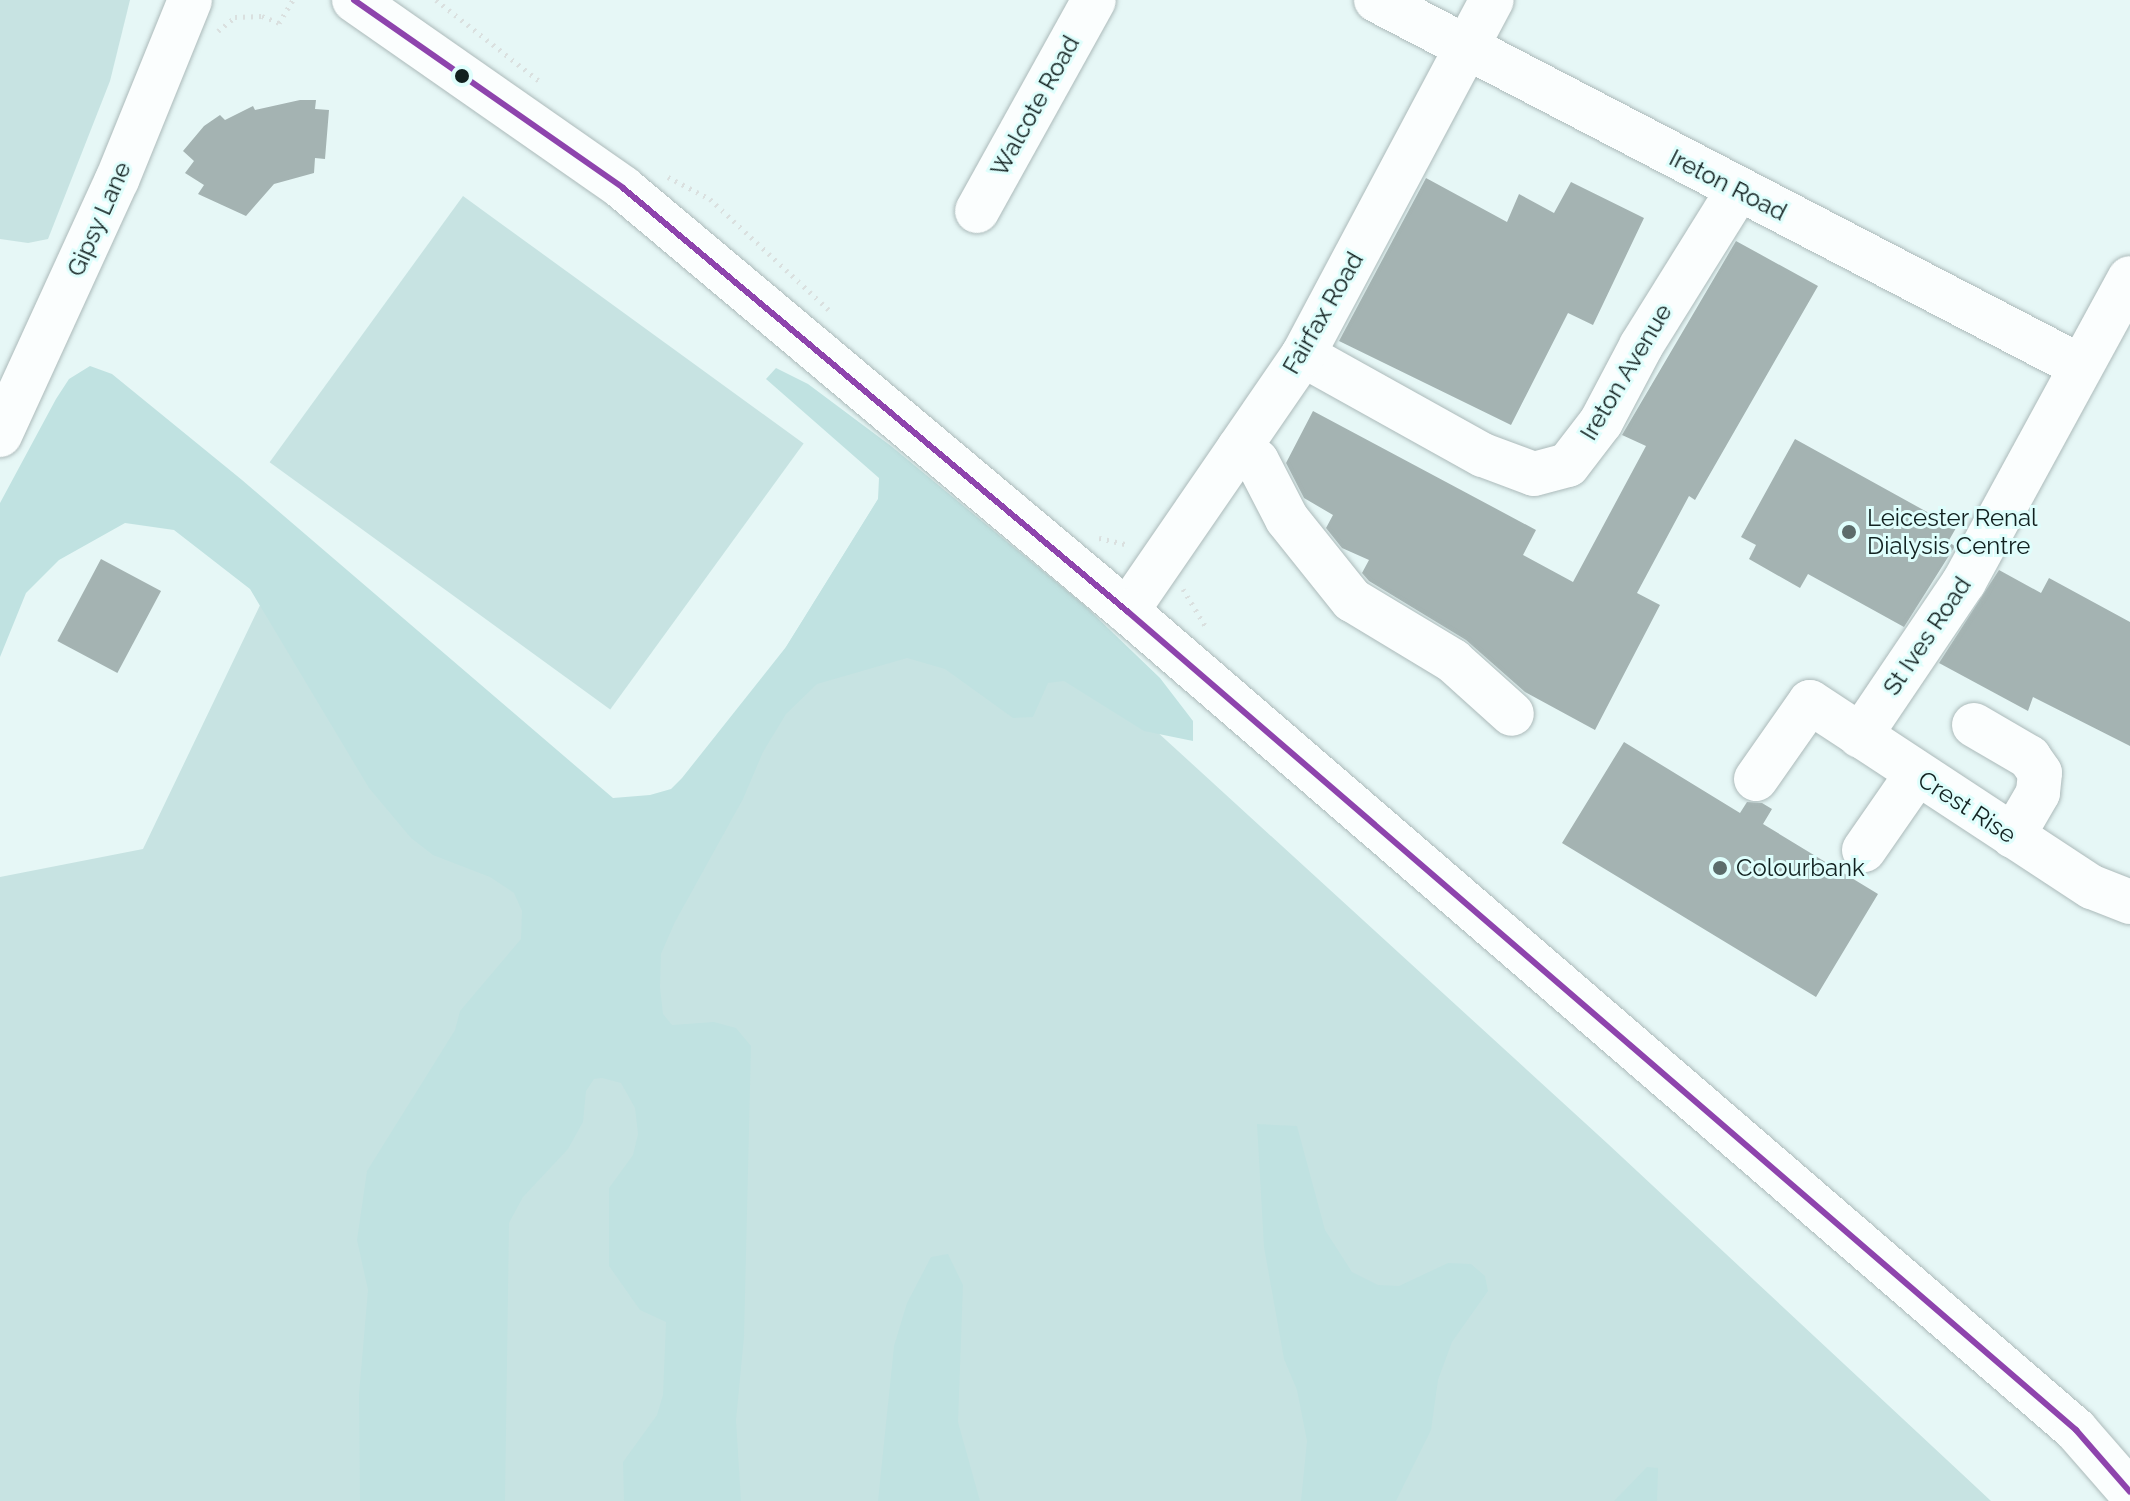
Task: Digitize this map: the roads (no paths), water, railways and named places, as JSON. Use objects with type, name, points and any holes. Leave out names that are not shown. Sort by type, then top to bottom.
[{"type":"main road","name":"Gipsy Lane","points":[[0,435],[117,180],[190,0]]},
{"type":"main road","points":[[354,0],[623,188],[1127,611],[2076,1430],[2130,1492]]},
{"type":"main road","name":"Walcote Road","points":[[977,211],[1094,0]]},
{"type":"main road","name":"Ireton Road","points":[[1376,0],[2080,366]]},
{"type":"main road","name":"Fairfax Road","points":[[1127,611],[1303,355],[1492,0]]},
{"type":"main road","name":"Ireton Avenue","points":[[1303,355],[1483,455],[1534,474],[1568,465],[1601,422],[1641,346],[1738,190]]},
{"type":"main road","name":"St Ives Road","points":[[1860,736],[1964,582],[2130,278]]},
{"type":"main road","points":[[1239,448],[1257,461],[1287,519],[1352,600],[1453,661],[1512,714]]},
{"type":"main road","name":"Crest Rise","points":[[1756,779],[1810,702],[1916,775],[2092,887],[2130,902]]},
{"type":"main road","points":[[1974,725],[2029,757],[2040,773],[2038,793],[2013,836]]},
{"type":"main road","points":[[1864,850],[1916,775]]},
{"type":"place","name":"Leicester Renal Dialysis Centre","points":[[1849,532]]},
{"type":"place","name":"Colourbank","points":[[1720,868]]}]
